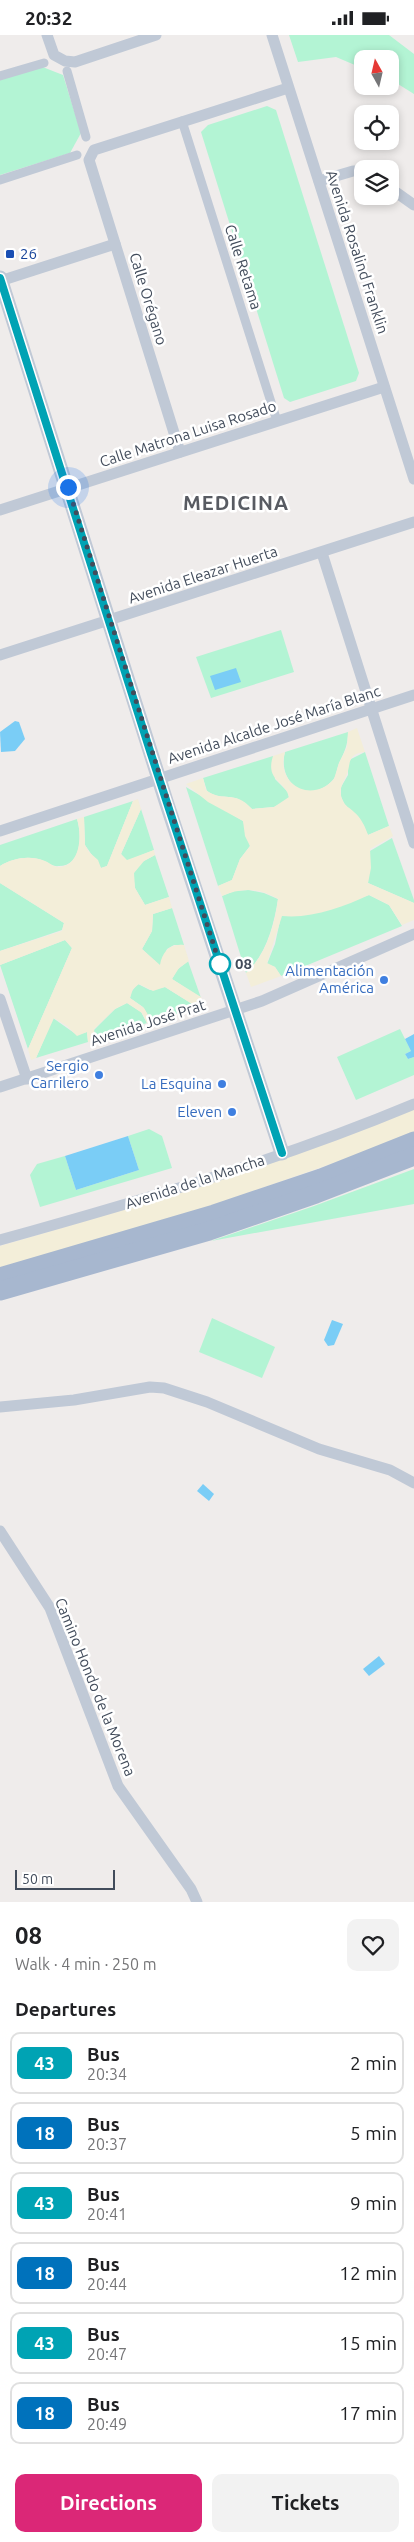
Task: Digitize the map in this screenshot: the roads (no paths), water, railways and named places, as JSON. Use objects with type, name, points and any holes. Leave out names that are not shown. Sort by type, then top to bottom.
[{"type":"main road","points":[[0,1277],[214,1214],[321,1178],[414,1141]]},
{"type":"main road","points":[[0,1291],[209,1231],[316,1194],[414,1156]]},
{"type":"street","points":[[47,35],[54,55],[64,61],[75,61],[156,35]]},
{"type":"street","name":"Avenida Rosalind Franklin","points":[[272,35],[414,479]]},
{"type":"street","points":[[0,76],[44,63]]},
{"type":"street","points":[[67,71],[86,137]]},
{"type":"street","points":[[182,121],[288,88]]},
{"type":"street","name":"Calle Orégano","points":[[180,452],[89,160],[90,154],[94,150],[182,121]]},
{"type":"street","name":"Calle Retama","points":[[182,121],[277,421]]},
{"type":"street","points":[[0,180],[77,155]]},
{"type":"street","points":[[319,181],[354,171]]},
{"type":"street","points":[[399,194],[414,205]]},
{"type":"street","points":[[115,244],[0,280],[68,487],[159,778],[282,1153]]},
{"type":"street","name":"Calle Matrona Luisa Rosado","points":[[0,510],[384,387]]},
{"type":"street","name":"Avenida Eleazar Huerta","points":[[0,655],[414,522]]},
{"type":"street","points":[[322,553],[414,843]]},
{"type":"street","name":"Avenida Alcalde José María Blanc","points":[[0,831],[414,695]]},
{"type":"street","name":"Avenida José Prat","points":[[0,1087],[235,1011],[414,935]]},
{"type":"street","points":[[0,999],[27,1079]]},
{"type":"street","name":"Avenida de la Mancha","points":[[0,1240],[113,1208],[282,1153],[414,1104]]},
{"type":"street","points":[[0,1407],[74,1400],[150,1387],[164,1388],[207,1402],[319,1449],[390,1470],[414,1483]]},
{"type":"street","name":"Camino Hondo de la Morena","points":[[0,1531],[50,1608],[118,1786],[190,1889],[197,1902]]},
{"type":"water","points":[[236,668],[241,682],[215,690],[210,676]]},
{"type":"water","points":[[15,721],[19,722],[25,739],[15,751],[1,752],[0,732]]},
{"type":"water","points":[[414,1034],[414,1057],[408,1059],[405,1054],[411,1051],[405,1039]]},
{"type":"water","points":[[128,1136],[139,1170],[76,1190],[65,1156]]},
{"type":"water","points":[[332,1320],[343,1324],[334,1345],[328,1346],[324,1340]]},
{"type":"water","points":[[203,1484],[214,1494],[209,1501],[197,1491]]},
{"type":"water","points":[[379,1656],[385,1664],[369,1676],[363,1669]]},
{"type":"place","name":"26","points":[[10,254]]},
{"type":"place","name":"08","points":[[220,964]]},
{"type":"place","name":"Alimentación América","points":[[384,980]]},
{"type":"place","name":"Sergio Carrilero","points":[[99,1075]]},
{"type":"place","name":"La Esquina","points":[[222,1084]]},
{"type":"place","name":"Eleven","points":[[232,1112]]},
{"type":"district","name":"MEDICINA","points":[[236,503]]}]
